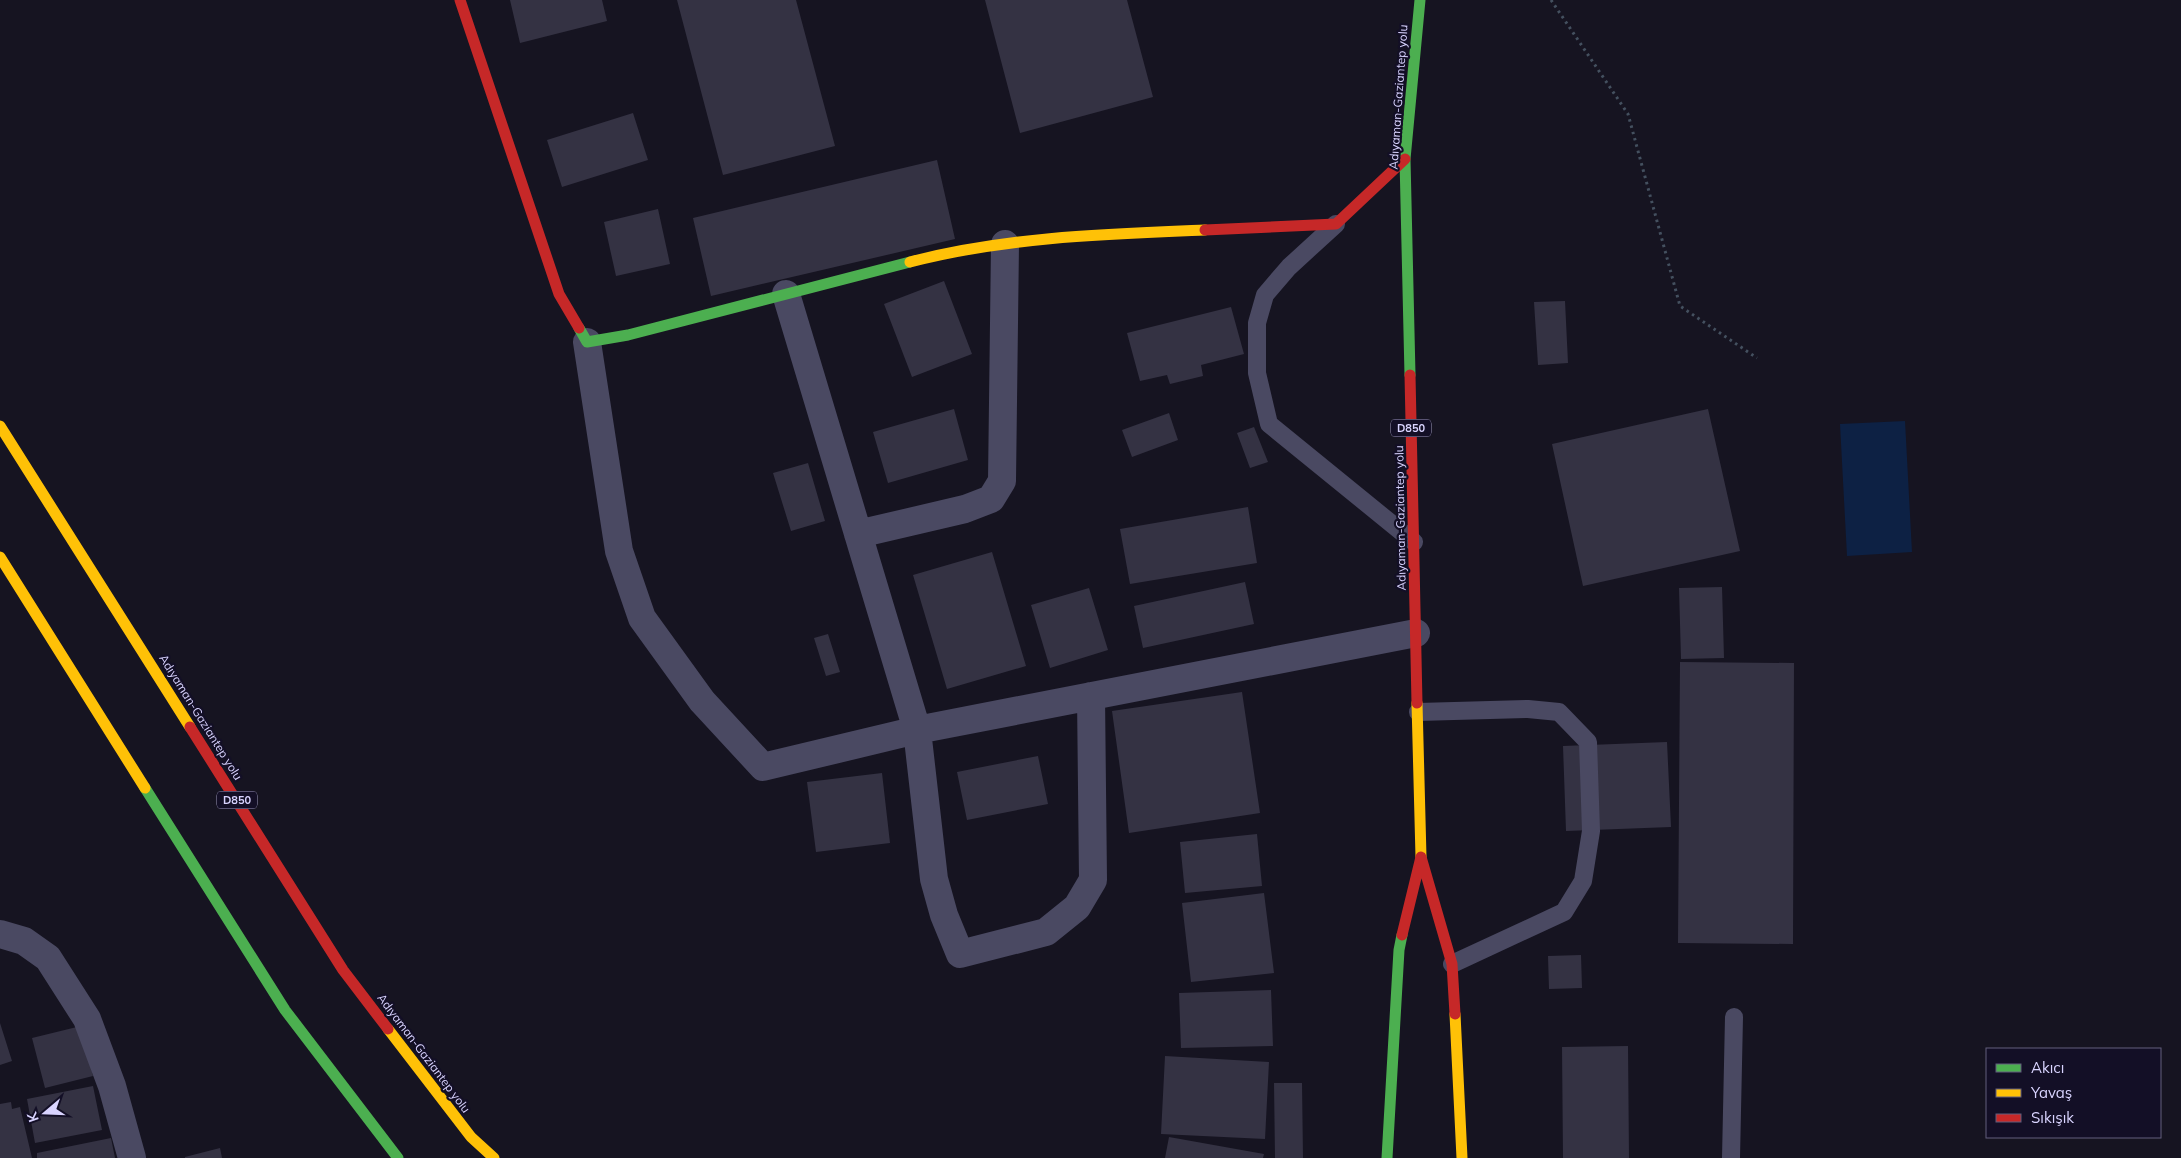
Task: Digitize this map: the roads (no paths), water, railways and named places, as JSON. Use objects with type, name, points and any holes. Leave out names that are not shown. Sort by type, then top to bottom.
[{"type":"main road","points":[[460,0],[559,294],[587,342],[628,335],[950,252],[1070,236],[1336,224],[1405,160]]},
{"type":"main road","name":"Adıyaman-Gaziantep yolu","points":[[1420,0],[1405,160],[1421,857]]},
{"type":"main road","name":"Adıyaman-Gaziantep yolu","points":[[0,426],[343,970],[471,1137],[494,1158]]},
{"type":"main road","points":[[0,557],[285,1010],[398,1158]]},
{"type":"main road","points":[[1421,857],[1452,964],[1462,1158]]},
{"type":"main road","points":[[1387,1158],[1399,950],[1421,857]]},
{"type":"street","points":[[858,534],[965,510],[991,499],[1002,481],[1005,244]]},
{"type":"street","points":[[786,294],[917,730],[934,879],[944,915],[960,954],[1046,932],[1077,907],[1093,880],[1091,696]]},
{"type":"street","points":[[587,342],[619,551],[642,618],[702,701],[763,767],[917,730],[1416,633]]},
{"type":"street","points":[[0,934],[24,941],[48,958],[87,1018],[112,1086],[132,1158]]},
{"type":"lane","points":[[1336,224],[1289,267],[1264,295],[1257,323],[1257,373],[1269,424],[1414,542]]},
{"type":"lane","points":[[1418,712],[1528,709],[1558,712],[1588,742],[1592,831],[1583,882],[1564,912],[1452,964]]},
{"type":"lane","points":[[1730,1158],[1734,1017]]},
{"type":"water","points":[[1905,421],[1912,552],[1847,556],[1840,424]]}]
